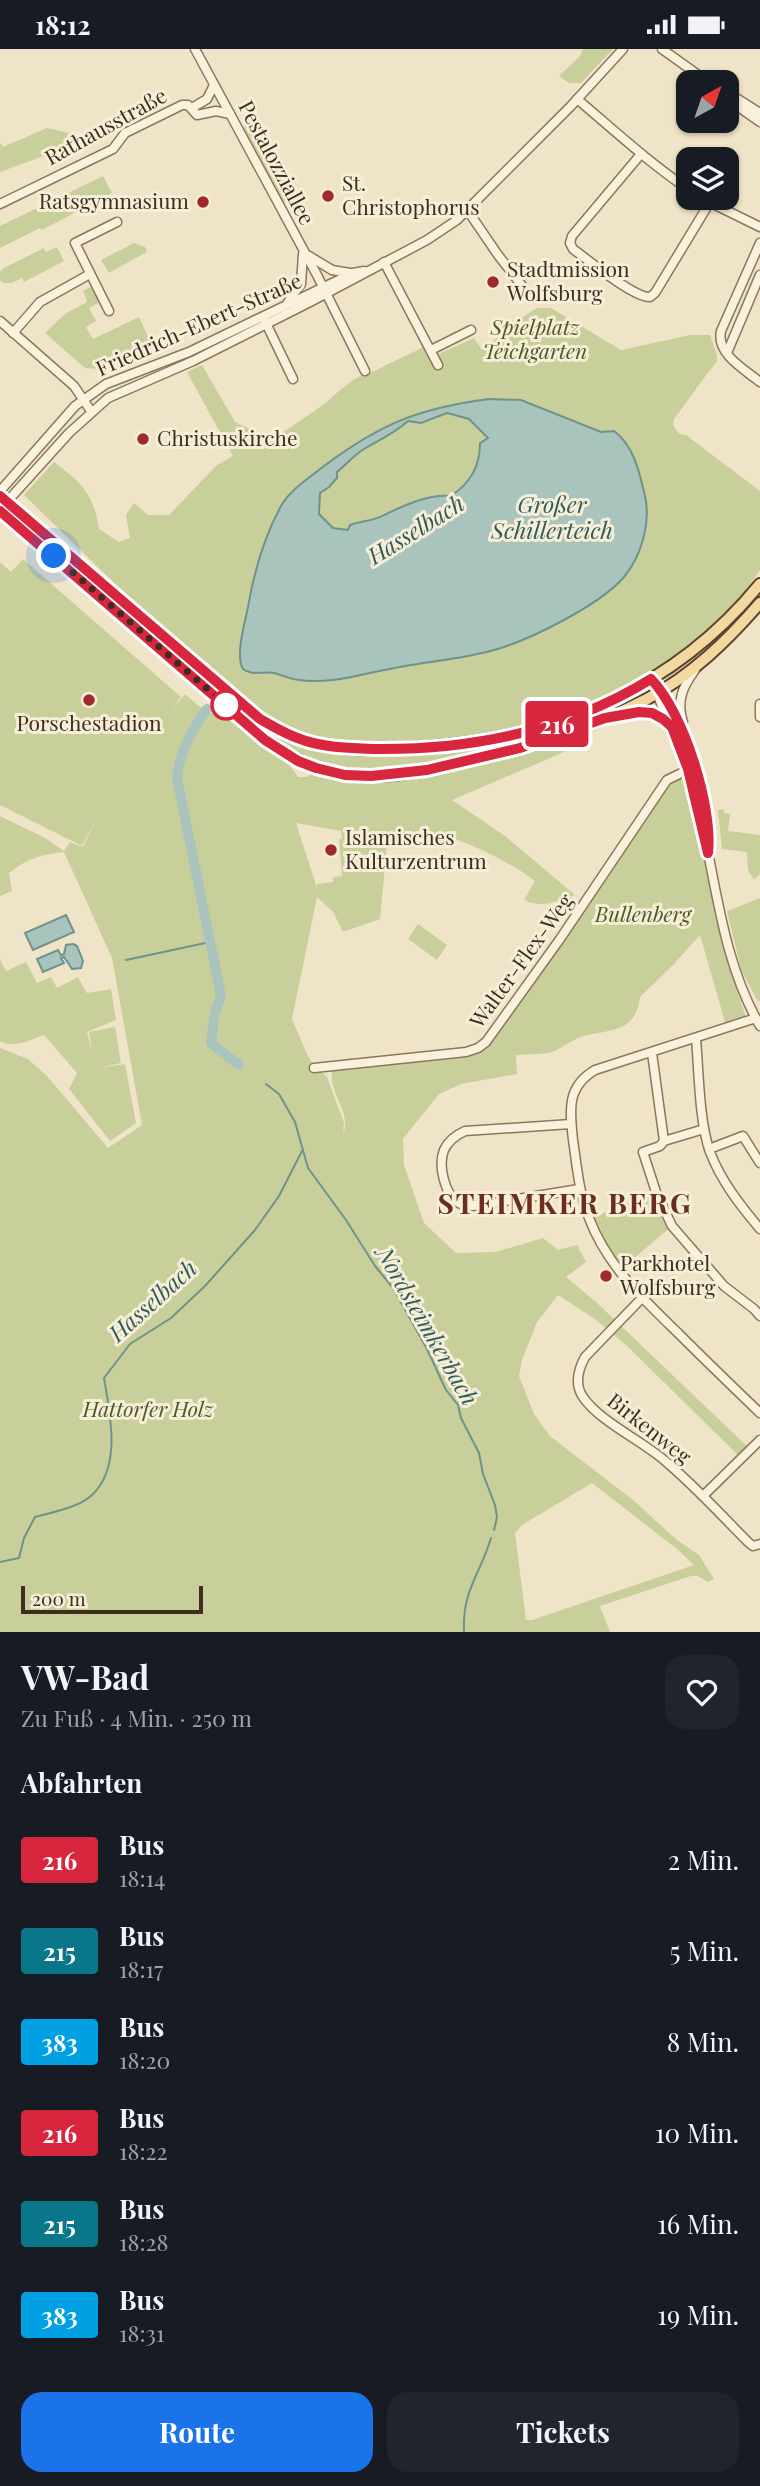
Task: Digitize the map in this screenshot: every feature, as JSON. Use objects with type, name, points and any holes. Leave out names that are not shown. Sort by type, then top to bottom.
[{"type":"main road","points":[[1,502],[260,719],[304,741],[361,748],[411,748],[468,743],[549,727],[590,711],[651,679],[705,640],[760,584]]},
{"type":"main road","points":[[1,502],[265,740],[298,761],[345,775],[371,776],[427,770],[520,748],[605,718],[659,691],[699,664],[723,643],[760,603]]},
{"type":"street","name":"Pestalozziallee","points":[[195,49],[325,290],[365,371]]},
{"type":"street","name":"Friedrich-Ebert-Straße","points":[[1,502],[75,406],[106,384],[264,320],[367,271],[427,240],[468,211],[624,49]]},
{"type":"street","points":[[662,49],[691,70]]},
{"type":"street","name":"Rathausstraße","points":[[192,108],[207,99],[214,85]]},
{"type":"street","points":[[578,99],[641,154],[676,179]]},
{"type":"street","points":[[739,103],[759,116]]},
{"type":"street","name":"Rathausstraße","points":[[0,204],[113,149],[125,133],[183,104],[192,108],[197,115],[220,111],[230,114]]},
{"type":"street","points":[[641,154],[572,236],[570,243],[573,249],[638,295],[650,297],[655,293],[701,210]]},
{"type":"street","points":[[726,210],[760,227]]},
{"type":"street","points":[[468,211],[523,287]]},
{"type":"street","points":[[109,311],[75,243],[117,222]]},
{"type":"street","points":[[760,243],[721,331],[720,339],[725,351],[760,382]]},
{"type":"street","points":[[303,251],[324,267],[354,273]]},
{"type":"street","points":[[285,305],[301,284],[303,251]]},
{"type":"street","points":[[384,262],[438,365]]},
{"type":"street","name":"Friedrich-Ebert-Straße","points":[[1,502],[91,411],[118,393],[184,365],[264,320],[285,305],[325,290],[354,273],[367,271]]},
{"type":"street","points":[[13,333],[40,302],[90,274]]},
{"type":"street","points":[[725,351],[759,277],[747,275]]},
{"type":"street","points":[[264,320],[293,379]]},
{"type":"street","points":[[0,321],[74,386],[91,411]]},
{"type":"street","points":[[431,350],[471,330]]},
{"type":"street","points":[[691,768],[681,715],[681,698],[688,680],[699,664]]},
{"type":"street","points":[[651,679],[670,704],[689,749]]},
{"type":"street","points":[[659,691],[706,808],[710,838],[708,853],[716,903],[737,978],[758,1022],[595,1070],[584,1077],[574,1089],[571,1102],[579,1189],[589,1219],[607,1254],[642,1297],[760,1413]]},
{"type":"street","points":[[760,704],[760,717]]},
{"type":"street","points":[[605,718],[645,712],[657,715],[672,727]]},
{"type":"street","name":"Walter-Flex-Weg","points":[[314,1068],[466,1052],[486,1042],[560,939],[667,780],[691,768]]},
{"type":"street","points":[[696,1039],[704,1129],[709,1149],[731,1193],[760,1229]]},
{"type":"street","points":[[652,1053],[664,1142]]},
{"type":"street","points":[[571,1124],[465,1131],[445,1147],[443,1167],[449,1193],[458,1202],[472,1206],[579,1189]]},
{"type":"street","points":[[704,1129],[643,1152],[666,1215],[724,1286],[760,1316]]},
{"type":"street","points":[[709,1149],[743,1136],[760,1163]]},
{"type":"street","name":"Birkenweg","points":[[642,1297],[585,1357],[579,1369],[580,1390],[588,1402],[662,1458],[757,1545]]},
{"type":"street","points":[[703,1496],[760,1440]]},
{"type":"green space","points":[[583,49],[613,49],[581,83],[569,83],[559,76],[580,56]]},
{"type":"green space","points":[[250,122],[271,160],[277,157],[293,187],[283,204],[242,129]]},
{"type":"green space","points":[[47,128],[82,136],[52,153],[0,172],[0,143],[3,147]]},
{"type":"green space","points":[[103,176],[112,193],[42,230],[40,228],[0,248],[0,226]]},
{"type":"green space","points":[[134,243],[145,247],[147,252],[109,273],[101,260]]},
{"type":"green space","points":[[57,247],[64,261],[24,282],[22,278],[11,283],[3,283],[0,280],[0,272],[4,268],[44,248],[46,252]]},
{"type":"green space","points":[[94,285],[102,301],[89,308],[96,321],[86,327],[93,339],[139,317],[153,347],[97,369],[85,368],[45,333],[66,313],[87,302],[83,291]]},
{"type":"green space","name":"Spielplatz Teichgarten","points":[[537,308],[551,308],[621,350],[690,335],[710,335],[717,362],[674,419],[673,425],[679,434],[686,435],[760,491],[760,570],[736,605],[710,633],[639,683],[557,718],[506,732],[415,743],[363,744],[306,737],[262,715],[145,613],[24,495],[54,462],[85,490],[94,507],[99,529],[119,542],[130,538],[126,515],[134,503],[148,515],[169,515],[217,465],[233,456],[187,372],[202,365],[235,422],[257,432],[279,435],[359,376],[428,345],[434,356],[474,338],[482,350]]},
{"type":"green space","points":[[23,559],[181,697],[172,710],[185,694],[199,706],[225,721],[231,714],[272,753],[289,764],[298,777],[307,777],[314,772],[416,775],[486,761],[580,734],[583,744],[452,800],[505,836],[575,895],[556,902],[530,903],[524,900],[535,881],[525,874],[467,844],[426,832],[388,834],[380,919],[343,932],[333,912],[317,897],[292,1019],[314,1066],[327,1077],[344,1123],[343,1135],[345,1118],[332,1080],[335,1067],[467,1054],[488,1044],[669,782],[681,777],[691,790],[723,949],[746,1017],[726,1025],[700,935],[640,997],[638,1009],[628,1023],[613,1030],[580,1037],[555,1051],[516,1055],[517,1074],[461,1084],[439,1094],[403,1139],[404,1165],[424,1223],[456,1253],[496,1252],[543,1238],[558,1250],[577,1245],[586,1262],[566,1277],[596,1302],[750,1449],[741,1458],[626,1345],[595,1319],[558,1295],[537,1322],[522,1360],[519,1376],[534,1414],[550,1436],[699,1555],[714,1579],[708,1582],[698,1576],[691,1576],[600,1606],[610,1632],[0,1632],[0,1048],[28,1059],[47,1076],[108,1148],[142,1125],[112,958],[64,852],[35,858],[15,868],[9,873],[12,891],[0,896],[0,816],[45,838],[64,851],[70,842],[83,847],[97,818],[82,846],[0,805],[0,562],[11,572]],"holes":[[[296,823],[341,831],[342,839],[339,839],[342,876],[333,877],[333,882],[317,884],[317,888]],[[592,1483],[694,1565],[526,1620],[515,1533],[522,1525]]]},
{"type":"green space","points":[[213,687],[270,730],[328,749],[514,738],[550,729],[591,714],[639,690],[643,696],[595,718],[529,742],[416,769],[360,773],[325,768],[279,745],[212,689]]},
{"type":"green space","points":[[724,809],[724,813],[730,814],[728,831],[760,835],[760,874],[754,880],[748,870],[747,852],[722,849],[718,810]]},
{"type":"green space","points":[[760,898],[758,1002],[741,969],[727,911]]},
{"type":"green space","points":[[418,924],[447,945],[437,960],[408,939]]},
{"type":"green space","points":[[0,959],[6,971],[26,962],[37,983],[51,977],[57,988],[78,977],[87,993],[111,989],[116,1020],[87,1032],[92,1052],[89,1032],[115,1027],[121,1063],[98,1068],[125,1064],[136,1123],[110,1141],[69,1089],[77,1073],[44,1035],[16,1044],[0,1041]]},
{"type":"green space","points":[[656,1192],[672,1226],[619,1271],[589,1219]]},
{"type":"water","name":"Großer Schillerteich","points":[[489,399],[521,400],[601,432],[614,431],[621,437],[631,451],[637,467],[647,514],[640,548],[624,577],[582,610],[526,638],[482,653],[324,681],[292,679],[274,673],[254,673],[243,669],[240,648],[253,581],[260,555],[285,500],[344,451],[382,429],[421,413]],"holes":[[[447,413],[469,419],[488,438],[480,443],[473,474],[464,486],[451,496],[415,501],[378,518],[350,525],[348,530],[333,528],[319,514],[320,493],[329,487],[337,478],[337,472],[360,451],[408,421],[421,423]]]},
{"type":"water","points":[[66,915],[74,932],[33,950],[25,933]]},
{"type":"water","points":[[66,945],[77,946],[83,961],[81,968],[72,969],[64,957],[61,958],[64,963],[43,972],[37,959],[58,950],[61,955],[64,954]]},
{"type":"waterway","name":"Hasselbach","points":[[207,709],[187,742],[180,759],[177,778],[221,996],[215,1012],[211,1043],[239,1065]]},
{"type":"waterway","points":[[126,960],[210,942]]},
{"type":"waterway","name":"Nordsteimkerbach","points":[[266,1084],[279,1094],[295,1122],[308,1168],[393,1288],[446,1390],[458,1405],[461,1418],[479,1453],[483,1474],[495,1505],[497,1517],[494,1530]]},
{"type":"waterway","name":"Hasselbach","points":[[0,1562],[19,1558],[24,1538],[35,1517],[80,1503],[92,1495],[101,1483],[111,1455],[111,1423],[104,1378],[130,1344],[171,1318],[205,1286],[255,1230],[279,1196],[302,1151]]},
{"type":"waterway","name":"Nordsteimkerbach","points":[[464,1632],[469,1594],[491,1538]]},
{"type":"bus line","name":"216","points":[[0,496],[260,719],[304,741],[361,748],[411,748],[468,743],[513,735],[549,727],[590,711],[651,679],[668,699],[689,749],[706,808],[710,838],[708,853],[695,792],[682,751],[672,727],[657,715],[639,712],[605,718],[520,748],[427,770],[371,776],[328,772],[298,761],[265,740],[0,511]]},
{"type":"place","name":"St. Christophorus","points":[[328,196]]},
{"type":"place","name":"Ratsgymnasium","points":[[203,202]]},
{"type":"place","name":"Stadtmission Wolfsburg","points":[[493,282]]},
{"type":"place","name":"Christuskirche","points":[[143,439]]},
{"type":"place","name":"Porschestadion","points":[[89,700]]},
{"type":"place","name":"Islamisches Kulturzentrum","points":[[331,850]]},
{"type":"place","name":"Parkhotel Wolfsburg","points":[[606,1276]]},
{"type":"district","name":"STEIMKER BERG","points":[[565,1204]]},
{"type":"route","points":[[54,556],[226,705]]},
{"type":"park label","name":"Bullenberg","points":[[643,915]]},
{"type":"park label","name":"Hattorfer Holz","points":[[148,1410]]}]
